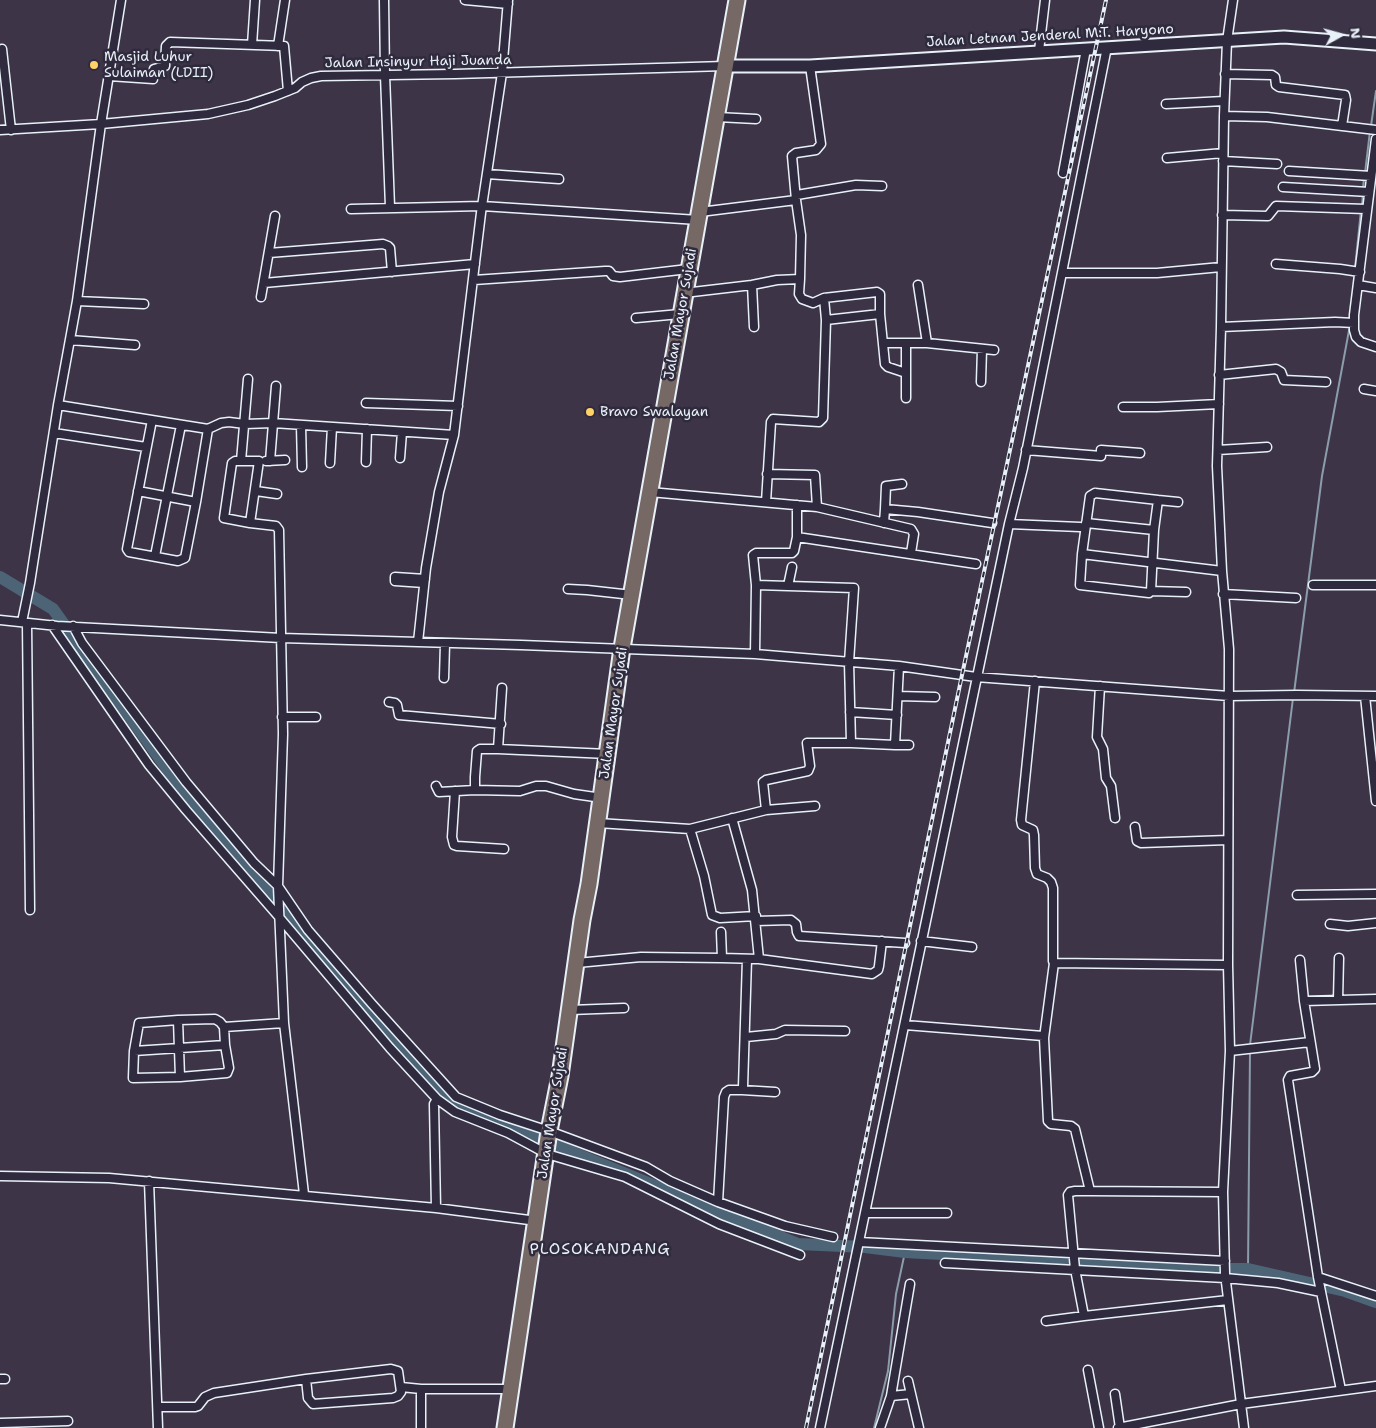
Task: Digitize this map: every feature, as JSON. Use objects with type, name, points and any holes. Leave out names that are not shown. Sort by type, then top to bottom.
[{"type":"highway","name":"Jalan Mayor Sujadi","points":[[504,1428],[549,1132],[570,1010],[602,798],[622,648],[737,0]]},
{"type":"main road","name":"Jalan Letnan Jenderal M.T. Haryono","points":[[725,66],[810,66],[1284,37],[1376,44]]},
{"type":"street","points":[[30,910],[25,601],[30,583],[58,405],[77,301],[101,124],[121,0]]},
{"type":"street","points":[[252,45],[256,0]]},
{"type":"street","points":[[278,46],[286,0]]},
{"type":"street","points":[[384,0],[390,207]]},
{"type":"street","points":[[418,642],[424,581],[439,492],[454,435],[482,206],[502,73],[508,2],[464,0]]},
{"type":"street","points":[[1039,51],[1045,0]]},
{"type":"street","points":[[1233,0],[1227,41],[1224,101],[1218,450],[1222,572],[1229,649],[1228,965],[1230,1051],[1223,1192],[1225,1270],[1244,1428]]},
{"type":"street","points":[[109,76],[153,79],[154,69],[165,66],[166,46],[170,42],[284,46],[288,90]]},
{"type":"street","points":[[820,1428],[976,677],[1026,450],[1107,47]]},
{"type":"street","points":[[2,49],[11,130]]},
{"type":"street","points":[[1064,173],[1086,49]]},
{"type":"street","name":"Jalan Insinyur Haji Juanda","points":[[0,130],[101,124],[208,114],[248,105],[288,90],[311,78],[725,66]]},
{"type":"street","points":[[810,66],[821,144],[816,150],[796,153],[792,156],[801,235],[799,294],[802,299],[813,303],[824,298],[877,292],[880,294],[885,364],[888,367],[906,373]]},
{"type":"street","points":[[1225,74],[1272,75],[1276,78],[1276,85],[1279,87],[1345,95],[1342,126]]},
{"type":"street","points":[[1166,104],[1224,101]]},
{"type":"street","points":[[1224,116],[1267,117],[1372,130]]},
{"type":"street","points":[[716,117],[756,119]]},
{"type":"street","points":[[1376,139],[1375,149],[1365,176],[1360,272],[1351,323],[1356,337],[1361,342],[1376,347]]},
{"type":"street","points":[[1167,158],[1223,157],[1277,164]]},
{"type":"street","points":[[1289,171],[1365,176]]},
{"type":"street","points":[[487,174],[559,179]]},
{"type":"street","points":[[351,209],[482,206],[699,216],[856,185],[882,186]]},
{"type":"street","points":[[1283,187],[1363,191]]},
{"type":"street","points":[[1222,215],[1268,216],[1276,206],[1362,208]]},
{"type":"street","points":[[261,297],[276,216]]},
{"type":"street","points":[[269,253],[383,244],[390,248],[392,272]]},
{"type":"street","points":[[264,283],[475,264]]},
{"type":"street","points":[[1276,264],[1360,272]]},
{"type":"street","points":[[1062,273],[1157,273],[1221,267]]},
{"type":"street","points":[[474,280],[605,271],[613,276],[620,277],[688,269]]},
{"type":"street","points":[[684,293],[777,280],[800,279]]},
{"type":"street","points":[[752,285],[754,327]]},
{"type":"street","points":[[918,285],[927,343]]},
{"type":"street","points":[[1358,285],[1376,288]]},
{"type":"street","points":[[766,502],[772,419],[819,422],[823,418],[826,320],[824,298]]},
{"type":"street","points":[[77,301],[144,304]]},
{"type":"street","points":[[636,318],[680,314]]},
{"type":"street","points":[[826,320],[880,314]]},
{"type":"street","points":[[1221,327],[1351,323]]},
{"type":"street","points":[[70,340],[136,345]]},
{"type":"street","points":[[883,343],[927,343],[994,350]]},
{"type":"street","points":[[906,343],[906,398]]},
{"type":"street","points":[[981,382],[982,349]]},
{"type":"street","points":[[1219,375],[1276,369],[1280,370],[1284,380],[1326,382]]},
{"type":"street","points":[[241,461],[248,379]]},
{"type":"street","points":[[270,461],[276,386]]},
{"type":"street","points":[[1364,389],[1376,390]]},
{"type":"street","points":[[366,403],[458,406]]},
{"type":"street","points":[[1123,407],[1157,408],[1219,404]]},
{"type":"street","points":[[58,405],[208,429],[221,423],[273,423],[454,435]]},
{"type":"street","points":[[152,420],[128,551],[178,560],[184,558],[196,502],[208,429]]},
{"type":"street","points":[[155,556],[181,425]]},
{"type":"street","points":[[300,425],[302,467]]},
{"type":"street","points":[[330,463],[332,427]]},
{"type":"street","points":[[366,462],[367,429]]},
{"type":"street","points":[[400,458],[402,432]]},
{"type":"street","points":[[54,433],[146,447]]},
{"type":"street","points":[[1218,450],[1267,446]]},
{"type":"street","points":[[1026,450],[1100,460],[1101,450],[1140,452]]},
{"type":"street","points":[[285,460],[232,463],[223,517],[276,526],[279,530],[282,717],[279,915],[284,1023],[304,1194]]},
{"type":"street","points":[[250,523],[260,461]]},
{"type":"street","points":[[767,474],[815,475],[817,507]]},
{"type":"street","points":[[884,523],[886,486],[902,484]]},
{"type":"street","points":[[138,491],[196,502]]},
{"type":"street","points":[[256,491],[277,494]]},
{"type":"street","points":[[650,492],[817,507],[911,529],[913,531],[911,553]]},
{"type":"street","points":[[1178,502],[1093,494],[1090,496],[1083,525],[1079,584],[1081,586],[1149,593],[1151,591],[1186,592]]},
{"type":"street","points":[[1151,591],[1154,530],[1158,500]]},
{"type":"street","points":[[755,654],[756,585],[753,555],[756,553],[792,553],[796,548],[797,505]]},
{"type":"street","points":[[885,509],[992,523]]},
{"type":"street","points":[[1009,524],[1083,525],[1154,530]]},
{"type":"street","points":[[797,538],[911,553],[976,564]]},
{"type":"street","points":[[1082,554],[1222,572]]},
{"type":"street","points":[[788,586],[792,567]]},
{"type":"street","points":[[756,585],[854,588],[849,662],[851,742]]},
{"type":"street","points":[[1313,585],[1376,585]]},
{"type":"street","points":[[568,589],[632,595]]},
{"type":"street","points":[[1224,594],[1296,598]]},
{"type":"street","points":[[0,620],[54,626],[281,638],[622,648],[755,654],[898,666],[976,677],[1229,696],[1376,696]]},
{"type":"street","points":[[54,626],[149,765],[186,810],[279,915],[390,1048],[438,1099],[456,1112],[508,1133],[547,1152],[625,1177],[719,1224],[800,1255]]},
{"type":"street","points":[[71,626],[186,782],[254,863],[278,888],[308,930],[456,1097],[500,1115],[646,1167],[670,1181],[718,1202],[785,1226],[832,1237]]},
{"type":"street","points":[[444,678],[445,644]]},
{"type":"street","points":[[895,745],[898,666]]},
{"type":"street","points":[[1035,682],[1021,820],[1022,825],[1033,830],[1037,874],[1047,878],[1053,888],[1054,963],[1044,1038],[1048,1121],[1051,1124],[1071,1126],[1075,1129],[1090,1191]]},
{"type":"street","points":[[1100,686],[1097,737],[1103,749],[1106,778],[1111,786],[1115,818]]},
{"type":"street","points":[[498,749],[502,688]]},
{"type":"street","points":[[898,696],[935,697]]},
{"type":"street","points":[[1365,696],[1376,801]]},
{"type":"street","points":[[390,702],[397,705],[399,715],[501,724]]},
{"type":"street","points":[[850,712],[897,715]]},
{"type":"street","points":[[282,717],[316,717]]},
{"type":"street","points":[[766,810],[763,782],[808,771],[810,766],[807,743],[851,742],[909,745]]},
{"type":"street","points":[[475,790],[476,752],[480,749],[608,754]]},
{"type":"street","points":[[436,786],[439,792],[475,790],[520,791],[536,786],[546,786],[574,794],[602,798]]},
{"type":"street","points":[[455,791],[452,837],[454,845],[504,849]]},
{"type":"street","points":[[598,823],[690,829],[766,810],[816,806]]},
{"type":"street","points":[[732,818],[751,882],[759,960]]},
{"type":"street","points":[[1135,827],[1137,841],[1141,843],[1228,840]]},
{"type":"street","points":[[690,829],[704,876],[712,915],[720,918],[791,920],[796,924],[797,932],[800,936],[906,943]]},
{"type":"street","points":[[1297,895],[1376,894]]},
{"type":"street","points":[[1330,924],[1348,926],[1376,924]]},
{"type":"street","points":[[721,932],[722,958]]},
{"type":"street","points":[[577,963],[642,957],[722,958],[759,960],[872,974],[878,970],[882,941]]},
{"type":"street","points":[[921,941],[972,947]]},
{"type":"street","points":[[1338,958],[1338,1000]]},
{"type":"street","points":[[742,1090],[744,1087],[746,1037],[747,959]]},
{"type":"street","points":[[1300,960],[1304,1001],[1315,1069],[1312,1072],[1290,1076],[1288,1080],[1318,1278],[1341,1390]]},
{"type":"street","points":[[1054,963],[1228,965]]},
{"type":"street","points":[[1304,1001],[1376,999]]},
{"type":"street","points":[[570,1010],[624,1008]]},
{"type":"street","points":[[214,1019],[224,1027],[229,1068],[227,1073],[134,1078],[132,1075],[134,1051],[140,1023],[214,1019]]},
{"type":"street","points":[[178,1020],[180,1077]]},
{"type":"street","points":[[224,1027],[284,1023]]},
{"type":"street","points":[[905,1025],[1041,1035],[1044,1038]]},
{"type":"street","points":[[746,1037],[776,1034],[789,1030],[845,1030]]},
{"type":"street","points":[[1230,1051],[1310,1042]]},
{"type":"street","points":[[134,1051],[225,1045]]},
{"type":"street","points":[[718,1202],[724,1097],[726,1092],[729,1090],[775,1092]]},
{"type":"street","points":[[436,1208],[434,1104],[438,1099]]},
{"type":"street","points":[[0,1176],[109,1178],[304,1194],[536,1221]]},
{"type":"street","points":[[149,1181],[158,1428]]},
{"type":"street","points":[[1084,1316],[1073,1256],[1068,1195],[1070,1192],[1223,1192]]},
{"type":"street","points":[[865,1213],[947,1212]]},
{"type":"street","points":[[859,1243],[1073,1256],[1225,1270],[1278,1283],[1321,1290]]},
{"type":"street","points":[[945,1263],[1075,1270],[1225,1270]]},
{"type":"street","points":[[1318,1278],[1376,1296]]},
{"type":"street","points":[[880,1428],[890,1396],[910,1284]]},
{"type":"street","points":[[1046,1321],[1228,1300]]},
{"type":"street","points":[[158,1407],[195,1407],[202,1403],[205,1397],[214,1393],[306,1379],[396,1370],[400,1375],[400,1394],[393,1398],[313,1404],[308,1398],[306,1379]]},
{"type":"street","points":[[1088,1370],[1100,1428]]},
{"type":"street","points":[[908,1381],[919,1428]]},
{"type":"street","points":[[1115,1394],[1119,1428],[1241,1404],[1376,1386]]},
{"type":"street","points":[[400,1387],[421,1389],[510,1389]]},
{"type":"street","points":[[421,1389],[421,1428]]},
{"type":"street","points":[[890,1396],[911,1394]]},
{"type":"street","points":[[0,1423],[68,1422]]},
{"type":"waterway","points":[[1371,126],[1376,91]]},
{"type":"waterway","points":[[1365,173],[1370,131]]},
{"type":"waterway","points":[[1363,188],[1364,178]]},
{"type":"waterway","points":[[1362,206],[1363,193]]},
{"type":"waterway","points":[[1355,268],[1361,210]]},
{"type":"waterway","points":[[1353,295],[1355,273]]},
{"type":"waterway","points":[[1294,693],[1322,476],[1350,325]]},
{"type":"waterway","points":[[0,577],[53,609],[198,812],[452,1103],[798,1244],[865,1247],[905,1252],[1214,1269],[1248,1269],[1345,1291],[1376,1302]]},
{"type":"waterway","points":[[1250,1045],[1293,698]]},
{"type":"waterway","points":[[1248,1269],[1250,1050]]},
{"type":"waterway","points":[[874,1428],[888,1371],[896,1294],[905,1252]]},
{"type":"railway","points":[[806,1428],[962,675],[1106,0]]},
{"type":"place","name":"Masjid Luhur Sulaiman (LDII)","points":[[94,65]]},
{"type":"place","name":"Bravo Swalayan","points":[[590,412]]},
{"type":"district","name":"PLOSOKANDANG","points":[[600,1250]]}]
